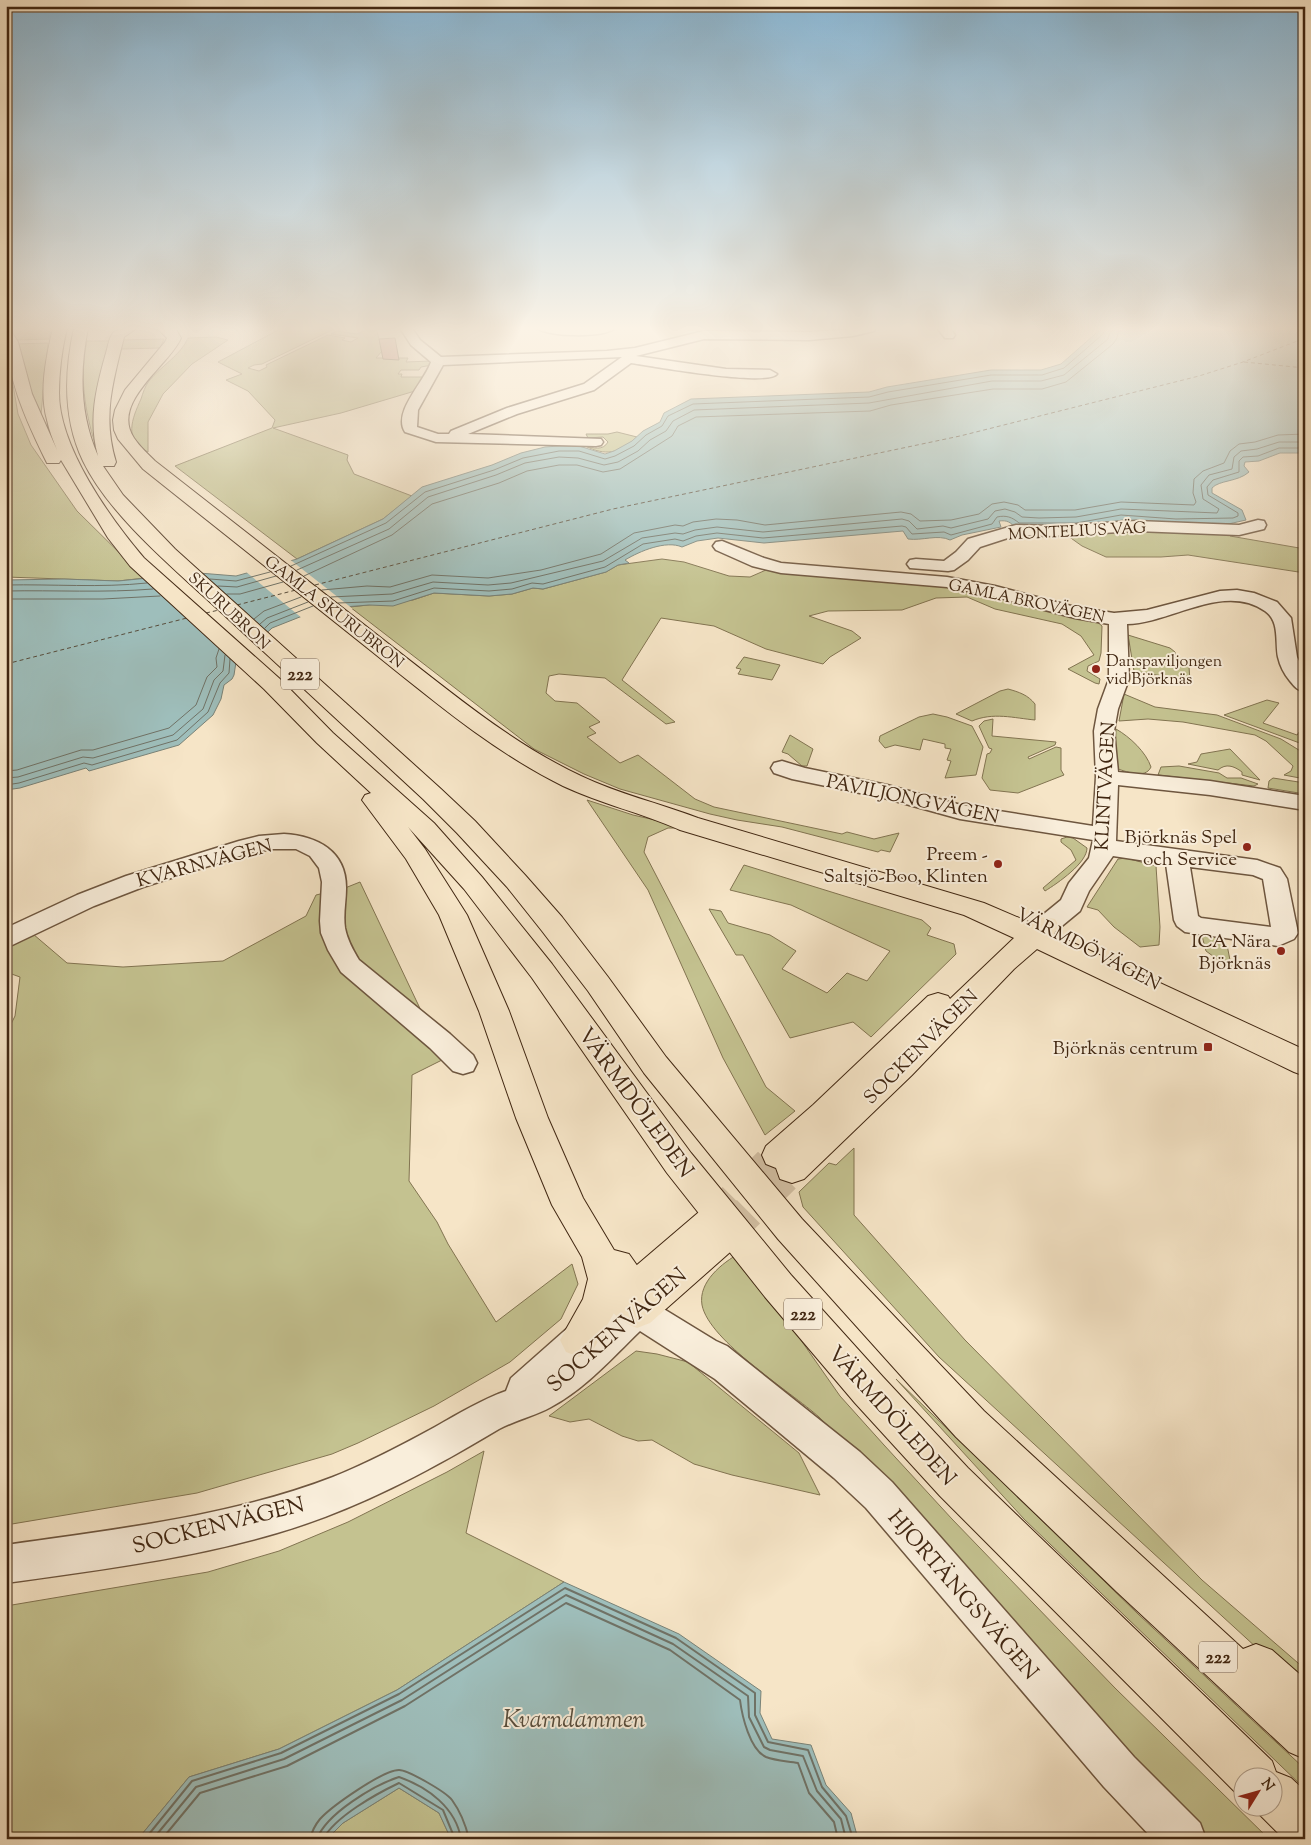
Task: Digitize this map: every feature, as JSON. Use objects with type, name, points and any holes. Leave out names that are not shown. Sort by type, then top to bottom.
[{"type":"main road","points":[[32,414],[76,487]]},
{"type":"main road","points":[[53,414],[76,487]]},
{"type":"main road","name":"222","points":[[76,414],[88,451],[109,477]]},
{"type":"main road","points":[[99,414],[102,446],[109,477]]},
{"type":"main road","name":"GAMLA SKURUBRON","points":[[120,414],[119,418],[125,437],[149,465],[456,707],[523,754]]},
{"type":"main road","name":"SKURUBRON","points":[[109,477],[139,523],[406,805]]},
{"type":"main road","name":"SKURUBRON","points":[[76,487],[84,509],[137,562],[272,684],[325,738],[406,805]]},
{"type":"main road","name":"VÄRMDÖVÄGEN","points":[[523,754],[572,781],[618,800],[660,812],[689,824],[1032,926],[1090,961],[1305,1064]]},
{"type":"main road","points":[[406,805],[416,855],[452,915],[494,1011],[532,1118],[559,1178],[635,1296],[600,1304],[579,1340]]},
{"type":"main road","name":"VÄRMDÖLEDEN","points":[[406,805],[466,827],[552,924],[598,984],[655,1065],[790,1229],[970,1424],[1132,1577],[1305,1736]]},
{"type":"main road","name":"VÄRMDÖLEDEN","points":[[406,805],[473,883],[571,1009],[679,1163],[778,1286],[954,1482],[1245,1768]]},
{"type":"main road","name":"SOCKENVÄGEN","points":[[785,1162],[824,1114],[1032,926]]},
{"type":"main road","name":"SOCKENVÄGEN","points":[[635,1296],[718,1229]]},
{"type":"main road","points":[[1132,1577],[1190,1607],[1305,1710]]},
{"type":"main road","points":[[1284,1805],[1305,1825]]},
{"type":"street","points":[[410,414],[408,422],[410,429],[421,434],[446,438],[596,442]]},
{"type":"street","points":[[446,438],[502,414]]},
{"type":"street","name":"MONTELIUS VÄG","points":[[860,558],[944,567],[958,560],[974,543],[1016,530],[1053,531],[1130,526],[1239,530],[1258,526]]},
{"type":"street","name":"GAMLA BROVÄGEN","points":[[722,546],[757,561],[791,569],[899,577],[978,587],[1089,615],[1118,618],[1147,615],[1209,597],[1231,596],[1264,602],[1277,611],[1284,625],[1290,665],[1305,686]]},
{"type":"street","points":[[757,561],[773,556],[834,557]]},
{"type":"street","name":"KLINTVÄGEN","points":[[1032,926],[1067,909],[1078,889],[1100,859],[1104,841],[1107,777],[1104,731],[1108,709],[1120,679],[1118,618]]},
{"type":"street","name":"PAVILJONGVÄGEN","points":[[782,768],[800,774],[887,792],[960,812],[1050,825],[1104,841],[1177,858],[1257,868],[1272,874],[1275,879],[1285,933],[1278,937],[1194,926],[1186,920],[1177,858]]},
{"type":"street","points":[[1107,777],[1210,788],[1305,803]]},
{"type":"street","name":"KVARNVÄGEN","points":[[6,939],[86,900],[142,878],[257,844],[296,842],[312,847],[328,861],[333,873],[332,922],[335,939],[350,966],[440,1041],[463,1064]]},
{"type":"street","name":"HJORTÄNGSVÄGEN","points":[[635,1296],[728,1367],[847,1465],[879,1495],[1119,1772],[1184,1839]]},
{"type":"street","name":"SOCKENVÄGEN","points":[[6,1564],[159,1542],[278,1514],[356,1485],[416,1456],[500,1410],[539,1396],[585,1362],[635,1296]]},
{"type":"street","name":"SOCKENVÄGEN","points":[[500,1410],[579,1340]]},
{"type":"shaded area","points":[[6,414],[18,414],[31,445],[77,511],[145,578],[118,581],[6,577]]},
{"type":"shaded area","points":[[87,414],[96,414],[95,444]]},
{"type":"shaded area","points":[[135,414],[152,414],[148,422],[148,452],[140,447],[132,435]]},
{"type":"shaded area","points":[[270,414],[336,414],[273,428],[348,455],[347,460],[354,474],[412,496],[383,519],[297,559],[175,466],[272,428],[275,420]]},
{"type":"shaded area","points":[[617,432],[637,437],[624,447],[612,452],[599,451],[585,446],[601,448],[608,442],[603,437],[588,438],[586,434]]},
{"type":"shaded area","points":[[1103,530],[1229,531],[1230,536],[1305,549],[1305,573],[1188,555],[1106,557],[1082,546],[1068,536],[1070,534]]},
{"type":"shaded area","points":[[662,559],[684,562],[729,576],[750,577],[766,570],[956,587],[1096,621],[1102,626],[1101,653],[1099,661],[1088,666],[1087,671],[1100,679],[1099,684],[1068,669],[1094,655],[1081,636],[1062,624],[995,609],[967,597],[936,598],[902,610],[828,611],[809,616],[852,631],[861,638],[830,657],[823,664],[766,649],[714,626],[661,618],[622,680],[675,722],[666,724],[605,678],[559,674],[549,676],[546,693],[555,701],[577,703],[600,722],[589,727],[596,733],[587,737],[620,763],[638,755],[695,799],[714,807],[842,834],[847,832],[874,839],[899,833],[890,852],[881,850],[878,852],[782,827],[710,814],[620,789],[584,774],[534,749],[350,607],[413,600],[434,593],[489,596],[512,594],[533,588],[543,589],[606,572],[618,565]]},
{"type":"shaded area","points":[[1128,635],[1170,648],[1175,652],[1176,664],[1189,667],[1190,681],[1134,671]]},
{"type":"shaded area","points":[[744,657],[780,665],[772,680],[738,674],[741,669],[736,668]]},
{"type":"shaded area","points":[[1008,689],[1023,694],[1035,704],[1035,720],[996,716],[972,721],[956,714],[1000,691]]},
{"type":"shaded area","points":[[1124,694],[1155,707],[1217,715],[1281,739],[1302,752],[1305,758],[1305,779],[1284,775],[1291,771],[1293,766],[1266,741],[1255,735],[1183,722],[1148,719],[1119,721]]},
{"type":"shaded area","points":[[1267,700],[1279,703],[1263,723],[1297,735],[1305,724],[1305,745],[1224,715]]},
{"type":"shaded area","points":[[933,714],[972,726],[983,747],[976,775],[945,778],[951,761],[947,760],[951,749],[945,748],[945,744],[923,739],[920,750],[895,745],[885,748],[879,741],[880,736],[919,717]]},
{"type":"shaded area","points":[[993,719],[992,736],[1056,742],[1055,745],[1028,757],[1029,759],[1056,747],[1061,748],[1061,770],[1064,775],[1018,793],[990,790],[982,778],[987,754],[992,749],[989,748],[979,726],[984,721]]},
{"type":"shaded area","points":[[1116,729],[1127,736],[1141,750],[1151,767],[1148,771],[1134,774],[1115,768]]},
{"type":"shaded area","points":[[790,735],[813,749],[807,766],[802,766],[788,754],[782,752]]},
{"type":"shaded area","points":[[1230,749],[1260,780],[1242,775],[1242,772],[1230,766],[1218,770],[1188,764],[1197,762],[1201,754]]},
{"type":"shaded area","points":[[1179,766],[1219,773],[1227,778],[1241,778],[1258,784],[1254,786],[1158,775],[1161,767]]},
{"type":"shaded area","points":[[1273,778],[1305,783],[1305,794],[1268,788],[1269,781]]},
{"type":"shaded area","points":[[587,800],[633,815],[677,825],[676,828],[668,828],[648,837],[644,852],[766,1087],[795,1111],[765,1135],[723,1058],[648,890]]},
{"type":"shaded area","points":[[1073,838],[1087,848],[1086,854],[1071,872],[1045,891],[1043,888],[1076,860],[1071,850],[1061,842],[1061,839]]},
{"type":"shaded area","points":[[1126,858],[1156,866],[1160,927],[1159,945],[1140,947],[1114,927],[1098,910],[1087,907],[1118,859]]},
{"type":"shaded area","points":[[744,865],[922,920],[931,928],[927,935],[954,944],[956,954],[871,1037],[853,1022],[790,1038],[743,955],[736,955],[709,909],[721,911],[728,923],[770,935],[796,951],[782,969],[827,993],[847,973],[867,981],[890,951],[791,905],[730,890]]},
{"type":"shaded area","points":[[360,882],[444,1059],[412,1075],[409,1181],[437,1222],[448,1244],[496,1322],[572,1264],[578,1284],[561,1319],[510,1362],[434,1406],[332,1454],[197,1493],[6,1525],[6,1034],[15,1016],[20,977],[6,972],[6,946],[33,934],[67,963],[123,967],[223,961],[306,916],[316,895],[345,888]]},
{"type":"shaded area","points":[[1211,935],[1227,945],[1232,970],[1206,951],[1202,936]]},
{"type":"shaded area","points":[[854,1148],[854,1215],[965,1340],[1202,1580],[1305,1669],[1305,1692],[939,1357],[803,1207],[799,1192],[829,1163],[836,1165]]},
{"type":"shaded area","points":[[740,1253],[840,1396],[884,1445],[952,1519],[1115,1688],[1234,1805],[1234,1818],[1248,1818],[1269,1839],[1205,1839],[830,1428],[806,1406],[735,1350],[719,1334],[708,1319],[702,1305],[702,1297],[708,1281],[726,1262]]},
{"type":"shaded area","points":[[636,1351],[688,1362],[799,1453],[820,1495],[732,1475],[694,1464],[652,1440],[638,1441],[622,1436],[589,1419],[570,1422],[549,1416]]},
{"type":"shaded area","points":[[896,1379],[1138,1614],[1305,1769],[1305,1789],[1284,1768],[1024,1519]]},
{"type":"shaded area","points":[[484,1451],[466,1533],[564,1582],[397,1690],[279,1749],[189,1777],[138,1839],[6,1839],[6,1606],[208,1572],[279,1551],[348,1522]]},
{"type":"shaded area","points":[[399,1788],[439,1813],[451,1839],[327,1839],[343,1823]]},
{"type":"water","points":[[664,414],[1305,414],[1305,453],[1280,453],[1259,461],[1245,462],[1244,466],[1249,472],[1240,478],[1215,485],[1212,488],[1212,493],[1242,510],[1246,520],[1224,525],[1122,520],[1107,523],[1016,529],[1007,521],[999,521],[1001,527],[962,535],[950,540],[945,538],[908,539],[903,531],[764,543],[718,538],[697,541],[682,547],[668,545],[653,548],[625,560],[629,563],[618,565],[606,572],[543,589],[533,588],[512,594],[489,596],[434,593],[393,606],[369,605],[320,609],[272,628],[236,662],[234,675],[224,685],[221,699],[213,715],[179,745],[89,771],[86,768],[20,788],[6,790],[6,580],[64,579],[118,581],[199,573],[236,576],[297,559],[383,519],[422,487],[492,465],[521,453],[545,447],[579,446],[605,454],[632,441],[643,431],[660,422]]},
{"type":"water","name":"Kvarndammen","points":[[564,1582],[679,1634],[761,1691],[760,1713],[772,1739],[811,1745],[826,1785],[851,1813],[858,1839],[451,1839],[439,1813],[399,1788],[343,1823],[327,1839],[138,1839],[189,1777],[279,1749],[397,1690]]},
{"type":"pier","points":[[288,558],[353,609],[321,612],[303,619],[245,571]]},
{"type":"pier","points":[[196,571],[268,635],[239,662],[239,666],[143,576]]},
{"type":"ferry route","points":[[315,585],[613,509],[960,436],[1047,414]]},
{"type":"ferry route","points":[[237,605],[296,590]]},
{"type":"ferry route","points":[[206,613],[219,610]]},
{"type":"ferry route","points":[[6,664],[187,618]]},
{"type":"tunnel","points":[[711,1222],[778,1155]]},
{"type":"tunnel","points":[[725,1235],[792,1169]]},
{"type":"place","name":"Danspaviljongen vid Björknäs","points":[[1096,669]]},
{"type":"place","name":"Björknäs Spel och Service","points":[[1247,847]]},
{"type":"place","name":"Preem - Saltsjö-Boo, Klinten","points":[[998,864]]},
{"type":"place","name":"ICA Nära Björknäs","points":[[1281,951]]},
{"type":"place","name":"Björknäs centrum","points":[[1208,1047]]}]
